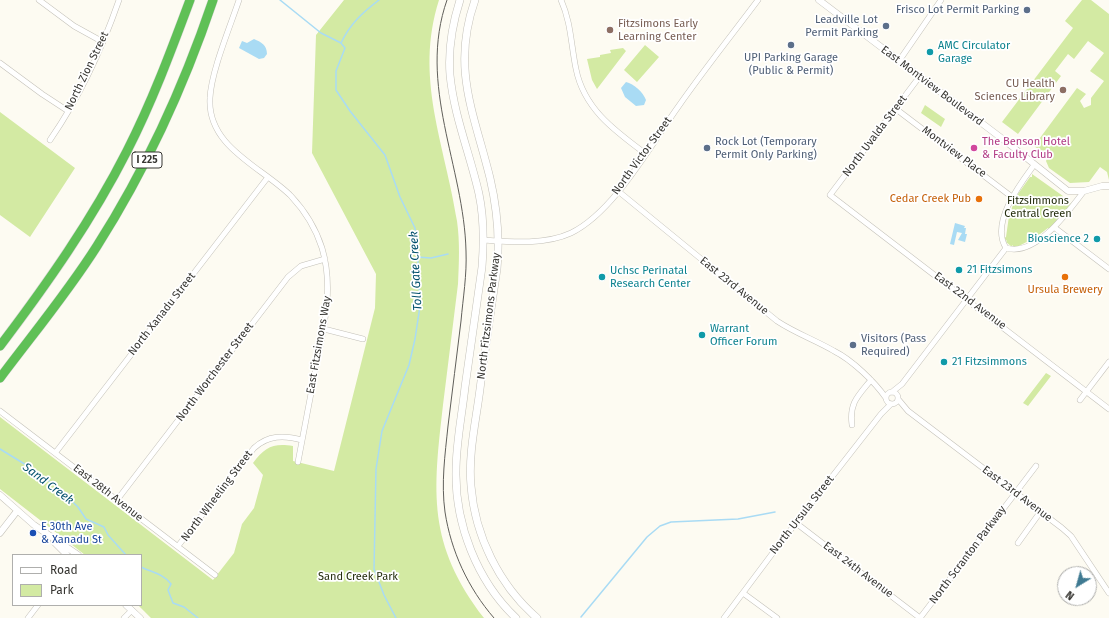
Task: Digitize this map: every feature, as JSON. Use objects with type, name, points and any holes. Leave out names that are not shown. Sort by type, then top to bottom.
[{"type":"highway","name":"I 225","points":[[0,346],[59,264],[116,173],[152,98],[190,0]]},
{"type":"highway","name":"I 225","points":[[0,378],[79,272],[126,199],[152,151],[172,106],[195,52],[213,0]]},
{"type":"main road","name":"North Fitzsimons Parkway","points":[[460,0],[451,35],[450,74],[456,113],[479,194],[484,240],[482,267],[456,454],[456,486],[464,532],[476,560],[496,596],[516,618]]},
{"type":"main road","name":"North Fitzsimons Parkway","points":[[475,0],[465,37],[464,73],[468,99],[494,194],[498,241],[497,269],[473,444],[471,486],[479,528],[489,554],[508,587],[538,618]]},
{"type":"street","points":[[39,0],[74,26],[103,42]]},
{"type":"street","name":"North Zion Street","points":[[50,140],[68,111],[103,42],[119,0]]},
{"type":"street","name":"East Fitzsimons Way","points":[[239,0],[210,92],[210,112],[215,126],[229,145],[288,193],[305,213],[315,230],[325,259],[328,288],[324,330],[298,462]]},
{"type":"street","points":[[561,0],[569,23],[577,73],[586,97],[603,120],[646,154]]},
{"type":"street","name":"North Victor Street","points":[[484,240],[536,240],[557,237],[570,233],[592,220],[618,191],[646,154],[678,106],[758,0]]},
{"type":"street","name":"East Montview Boulevard","points":[[819,0],[1068,191],[1084,191],[1102,186],[1109,186]]},
{"type":"street","points":[[899,61],[942,0]]},
{"type":"street","points":[[1,67],[68,111]]},
{"type":"street","name":"North Uvalda Street","points":[[830,195],[920,76]]},
{"type":"street","name":"Montview Place","points":[[896,109],[1012,197]]},
{"type":"street","points":[[1006,248],[1003,242],[1002,224],[1012,197],[1034,165]]},
{"type":"street","name":"North Xanadu Street","points":[[56,452],[268,177]]},
{"type":"street","name":"East 23rd Avenue","points":[[618,191],[777,321],[798,334],[836,352],[871,380],[892,404],[908,411],[1016,492],[1071,536],[1109,593]]},
{"type":"street","points":[[1006,248],[1022,248],[1055,228],[1084,191]]},
{"type":"street","name":"East 22nd Avenue","points":[[830,195],[1109,409]]},
{"type":"street","points":[[1055,228],[1109,269]]},
{"type":"street","points":[[886,398],[891,392],[902,384],[1006,248]]},
{"type":"street","name":"North Worchester Street","points":[[117,500],[288,277],[301,266],[325,259]]},
{"type":"street","points":[[324,330],[363,339]]},
{"type":"street","points":[[1080,400],[1109,362]]},
{"type":"street","points":[[852,425],[851,412],[853,404],[871,380]]},
{"type":"street","points":[[898,397],[902,384]]},
{"type":"street","name":"East 23rd Avenue","points":[[877,386],[898,397],[908,411]]},
{"type":"street","name":"North Ursula Street","points":[[724,618],[881,414],[898,397]]},
{"type":"street","name":"North Ursula Street","points":[[881,414],[886,398]]},
{"type":"street","name":"East 28th Avenue","points":[[0,411],[56,452],[215,575]]},
{"type":"street","name":"North Wheeling Street","points":[[178,546],[250,452],[259,443],[276,437],[302,440]]},
{"type":"street","name":"North Scranton Parkway","points":[[920,618],[1036,466]]},
{"type":"street","points":[[0,496],[44,532],[75,554]]},
{"type":"street","points":[[0,501],[17,511]]},
{"type":"street","points":[[0,533],[17,511]]},
{"type":"street","points":[[1018,543],[1040,511]]},
{"type":"street","name":"East 24th Avenue","points":[[796,523],[920,618]]},
{"type":"street","points":[[44,532],[66,554]]},
{"type":"street","points":[[743,593],[777,618]]},
{"type":"street","points":[[28,618],[37,606]]},
{"type":"street","points":[[127,606],[140,618]]},
{"type":"street","points":[[124,618],[132,610]]},
{"type":"green space","name":"Sand Creek Park","points":[[344,0],[439,0],[432,29],[430,57],[431,84],[439,138],[457,221],[459,252],[458,284],[437,465],[438,516],[443,541],[452,566],[465,591],[484,618],[151,618],[139,606],[142,606],[142,554],[84,554],[0,489],[0,417],[213,580],[234,553],[242,524],[254,508],[263,475],[253,463],[262,453],[270,447],[280,445],[293,446],[293,461],[334,471],[375,308],[376,274],[312,153],[316,35]]},
{"type":"green space","points":[[1082,0],[1091,0],[1109,14],[1109,180],[1107,172],[1100,167],[1089,182],[1070,183],[1049,168],[1046,161],[1048,156],[1034,146],[1077,88],[1086,94],[1080,101],[1084,108],[1091,105],[1091,98],[1104,81],[1090,71],[1104,53],[1088,41],[1074,59],[1068,54],[1055,71],[1061,76],[1018,134],[1002,122],[1073,28],[1065,21]]},
{"type":"green space","points":[[645,45],[659,57],[637,82],[624,70]]},
{"type":"green space","points":[[623,48],[626,51],[597,89],[592,80],[587,59],[600,57],[600,55],[611,53],[610,50]]},
{"type":"green space","points":[[925,105],[945,119],[941,127],[921,113]]},
{"type":"green space","points":[[0,112],[75,168],[30,237],[0,215]]},
{"type":"green space","name":"Fitzsimmons Central Green","points":[[1032,174],[1063,196],[1061,199],[1062,200],[1064,197],[1071,204],[1050,229],[1048,228],[1036,237],[1017,247],[1012,245],[1012,247],[1004,238],[1006,237],[1013,201],[1030,177],[1032,177]]},
{"type":"green space","points":[[1046,373],[1051,376],[1028,406],[1023,403]]},
{"type":"water","points":[[254,39],[265,46],[267,54],[264,58],[259,59],[239,48],[242,41],[247,43]]},
{"type":"water","points":[[626,82],[635,86],[643,94],[646,100],[644,105],[636,106],[625,97],[621,88]]},
{"type":"water","points":[[955,223],[965,226],[965,234],[967,234],[965,242],[958,240],[962,233],[957,232],[954,245],[950,244]]},
{"type":"waterway","points":[[280,0],[321,33],[341,43]]},
{"type":"waterway","name":"Toll Gate Creek","points":[[379,0],[357,19],[348,30],[341,43],[345,48],[336,71],[336,90],[350,111],[385,155],[400,197],[415,228],[417,244],[420,306],[415,339],[409,365],[382,431],[376,469],[374,569],[384,595],[396,618]]},
{"type":"waterway","points":[[417,257],[431,258],[448,254]]},
{"type":"waterway","name":"Sand Creek","points":[[0,449],[31,468],[57,487],[78,507],[86,519],[104,527],[108,535],[125,554]]},
{"type":"waterway","points":[[581,617],[647,537],[660,526],[671,522],[738,519],[775,512]]},
{"type":"waterway","name":"Sand Creek","points":[[142,567],[165,578],[171,584],[168,590],[173,603],[184,607],[198,618]]},
{"type":"tram line","points":[[447,0],[439,32],[437,63],[439,94],[444,126],[458,188],[463,219],[466,260],[461,321],[445,458],[443,480],[444,501],[448,527],[456,555],[476,594],[494,618]]},
{"type":"place","name":"Frisco Lot Permit Parking","points":[[1027,10]]},
{"type":"place","name":"Leadville Lot Permit Parking","points":[[886,26]]},
{"type":"place","name":"Fitzsimons Early Learning Center","points":[[610,30]]},
{"type":"place","name":"UPI Parking Garage (Public & Permit)","points":[[791,45]]},
{"type":"place","name":"AMC Circulator Garage","points":[[930,52]]},
{"type":"place","name":"CU Health Sciences Library","points":[[1063,90]]},
{"type":"place","name":"Rock Lot (Temporary Permit Only Parking)","points":[[707,148]]},
{"type":"place","name":"The Benson Hotel & Faculty Club","points":[[974,148]]},
{"type":"place","name":"Cedar Creek Pub","points":[[979,199]]},
{"type":"place","name":"Bioscience 2","points":[[1097,239]]},
{"type":"place","name":"21 Fitzsimons","points":[[959,270]]},
{"type":"place","name":"Uchsc Perinatal Research Center","points":[[602,277]]},
{"type":"place","name":"Ursula Brewery","points":[[1065,277]]},
{"type":"place","name":"Warrant Officer Forum","points":[[702,335]]},
{"type":"place","name":"Visitors (Pass Required)","points":[[853,345]]},
{"type":"place","name":"21 Fitzsimmons","points":[[944,362]]},
{"type":"place","name":"E 30th Ave & Xanadu St","points":[[33,533]]}]
